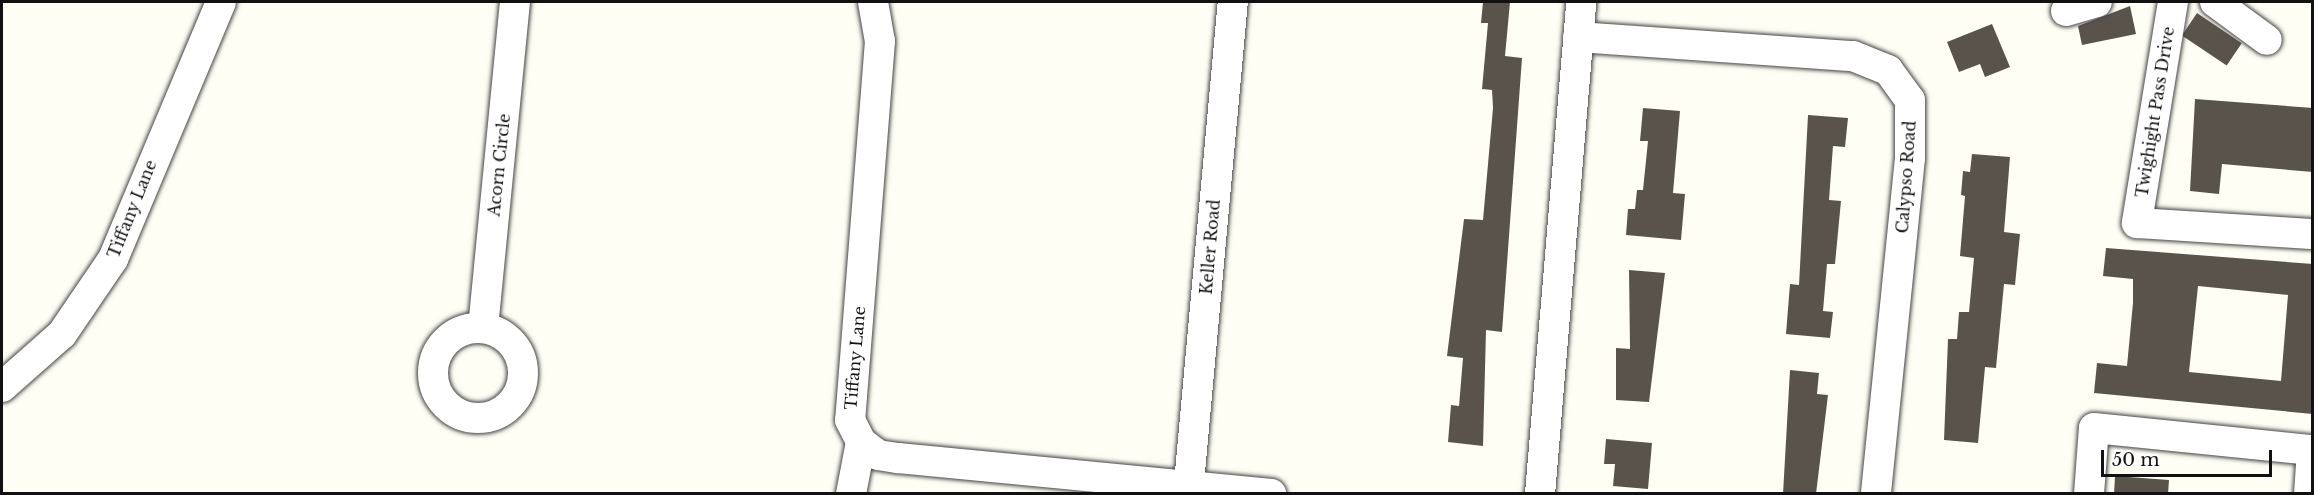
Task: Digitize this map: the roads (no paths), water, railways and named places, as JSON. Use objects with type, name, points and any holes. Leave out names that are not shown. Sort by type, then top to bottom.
[{"type":"street","name":"Tiffany Lane","points":[[2,387],[62,334],[113,259],[221,2]]},
{"type":"street","name":"Acorn Circle","points":[[483,328],[515,2]]},
{"type":"street","name":"Tiffany Lane","points":[[861,442],[850,420],[880,41],[873,2]]},
{"type":"street","name":"Keller Road","points":[[1188,490],[1233,2]]},
{"type":"street","points":[[1540,494],[1581,2]]},
{"type":"street","points":[[2066,11],[2097,2]]},
{"type":"street","name":"Twighight Pass Drive","points":[[2173,2],[2137,223],[2313,234]]},
{"type":"street","points":[[2215,2],[2267,40]]},
{"type":"street","name":"Calypso Road","points":[[1578,37],[1853,56],[1888,70],[1910,100],[1910,158],[1876,494]]},
{"type":"street","points":[[2089,494],[2094,428],[2312,450],[2309,494]]},
{"type":"street","points":[[851,494],[861,442],[878,455],[898,458],[1188,490],[1271,494]]}]
